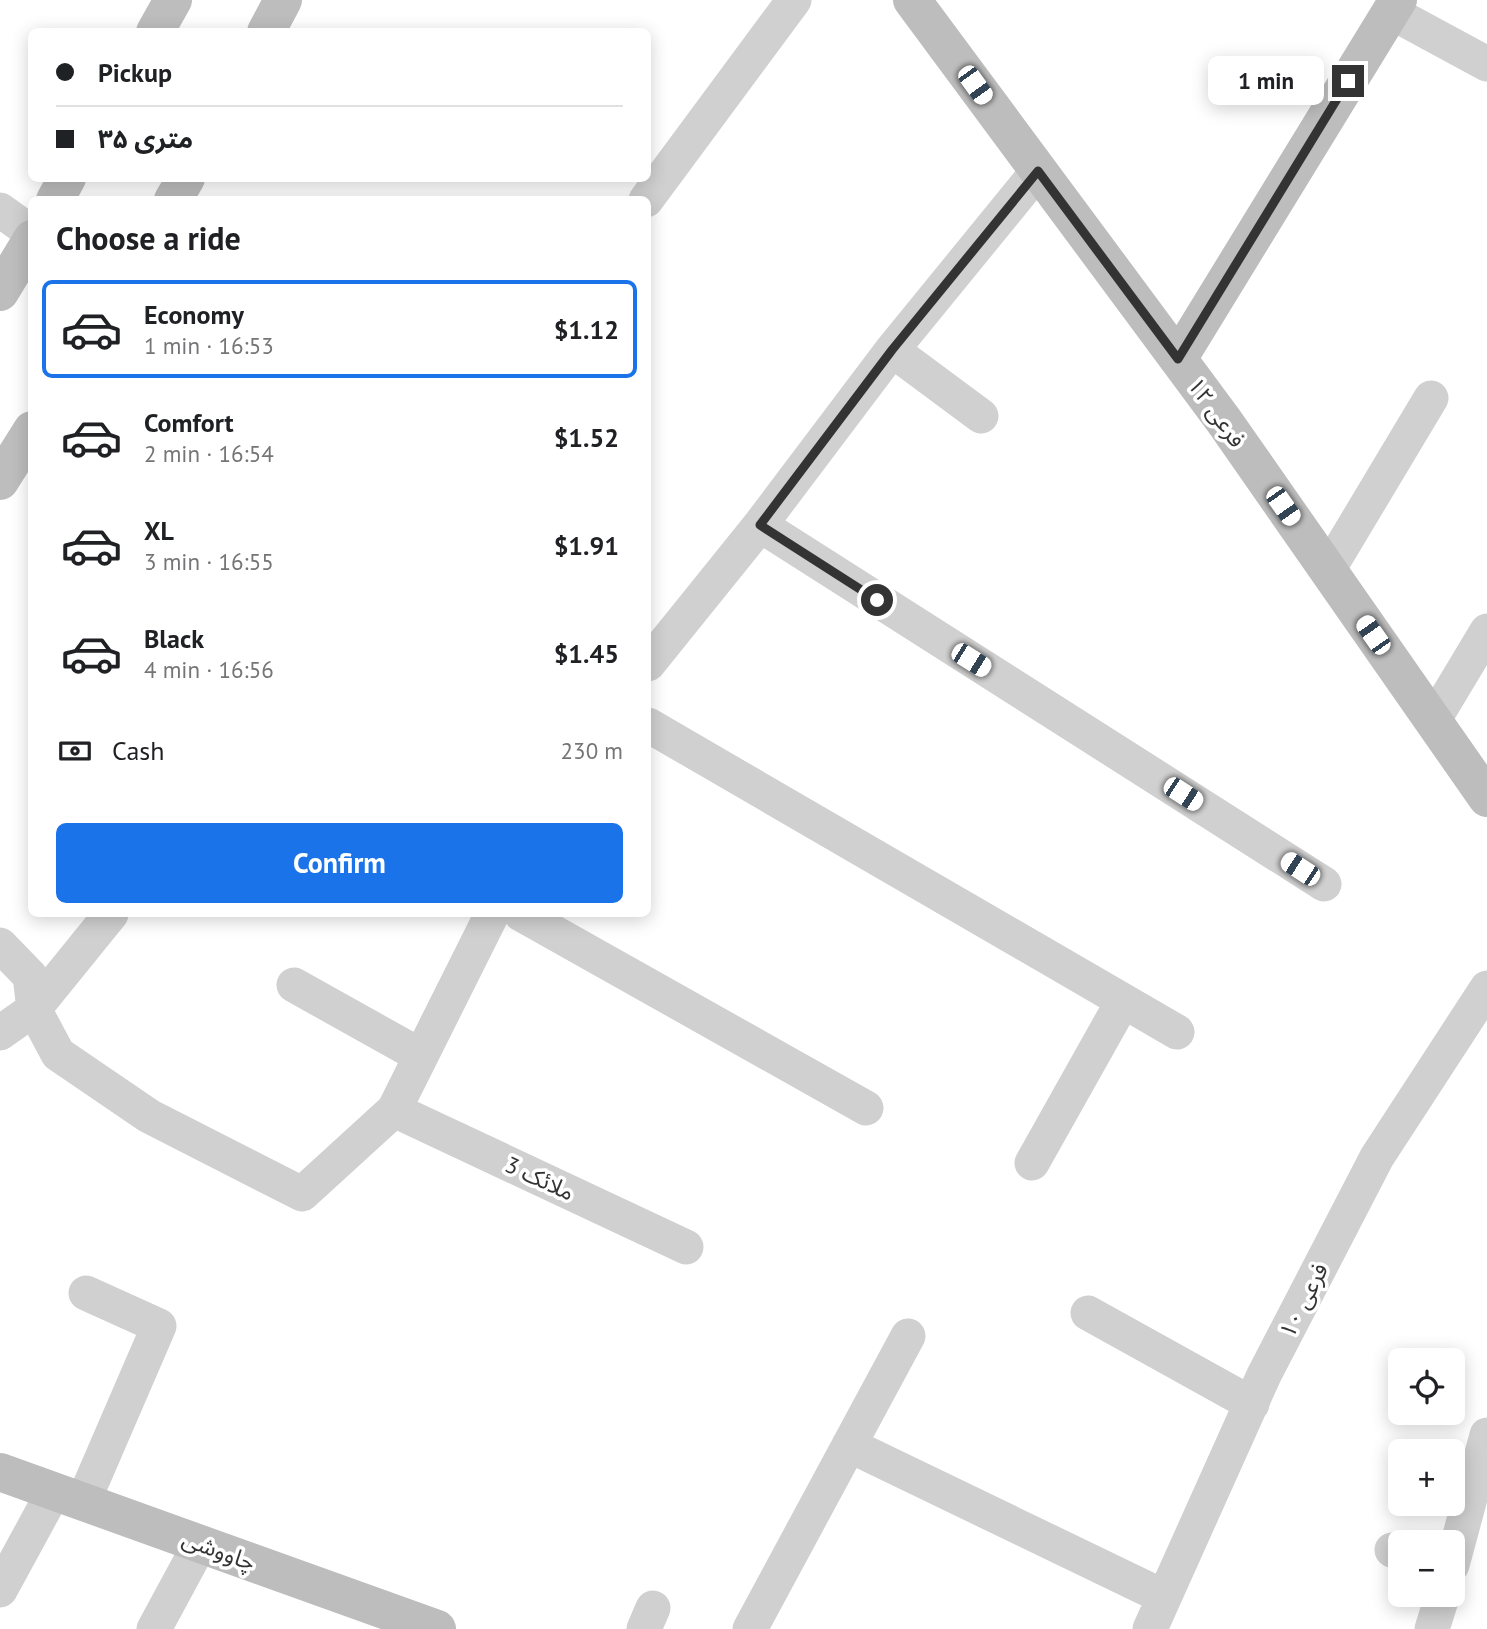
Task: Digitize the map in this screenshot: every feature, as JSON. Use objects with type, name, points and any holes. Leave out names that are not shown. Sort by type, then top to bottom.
[{"type":"street","points":[[157,28],[173,0]]},
{"type":"street","points":[[268,28],[283,0]]},
{"type":"street","points":[[649,196],[794,0]]},
{"type":"street","name":"فرعی ۱۲","points":[[912,0],[1178,359],[1487,798]]},
{"type":"street","points":[[1178,359],[1395,6],[1487,64]]},
{"type":"street","points":[[651,660],[760,525],[892,350],[1038,171]]},
{"type":"street","points":[[0,210],[28,230]]},
{"type":"street","points":[[0,292],[28,246]]},
{"type":"street","points":[[892,350],[981,416]]},
{"type":"street","points":[[1328,570],[1431,398]]},
{"type":"street","points":[[0,481],[28,436]]},
{"type":"street","points":[[760,525],[1324,884]]},
{"type":"street","points":[[1433,720],[1487,631]]},
{"type":"street","points":[[651,727],[1177,1032]]},
{"type":"street","points":[[0,1033],[34,1009],[109,917]]},
{"type":"street","points":[[0,945],[30,976],[34,1009],[58,1054],[149,1116],[302,1194],[394,1110],[490,917]]},
{"type":"street","points":[[526,917],[866,1108]]},
{"type":"street","points":[[294,985],[421,1056]]},
{"type":"street","name":"فرعی ۱۰","points":[[1150,1629],[1252,1404],[1377,1157],[1487,988]]},
{"type":"street","points":[[1032,1163],[1123,1000]]},
{"type":"street","name":"ملائک 3","points":[[394,1110],[686,1247]]},
{"type":"street","points":[[0,1590],[68,1497],[159,1326],[86,1293]]},
{"type":"street","points":[[1088,1313],[1252,1404]]},
{"type":"street","points":[[750,1629],[908,1336]]},
{"type":"street","points":[[1467,1550],[1487,1435]]},
{"type":"street","points":[[849,1445],[1164,1597]]},
{"type":"street","name":"چاووشی","points":[[0,1472],[437,1629]]},
{"type":"street","points":[[154,1629],[200,1544]]},
{"type":"street","points":[[1432,1629],[1439,1607]]},
{"type":"route","points":[[877,600],[760,525],[892,350],[1038,171],[1178,359],[1348,81]]}]
